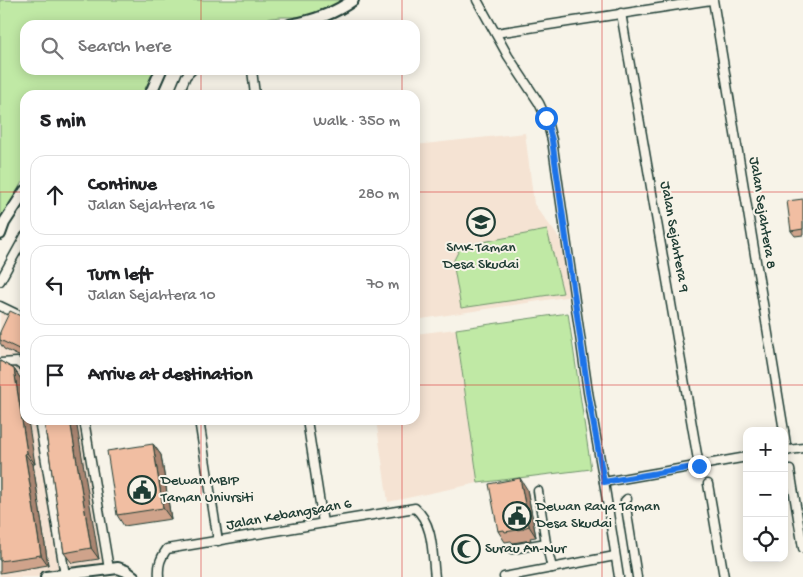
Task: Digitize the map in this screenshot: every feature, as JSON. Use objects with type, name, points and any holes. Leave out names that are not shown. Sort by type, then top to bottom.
[{"type":"street","points":[[309,20],[345,6],[353,0]]},
{"type":"street","points":[[478,0],[508,56],[539,103],[546,118],[552,140],[588,392],[619,577]]},
{"type":"street","points":[[496,33],[712,0]]},
{"type":"street","name":"Jalan Sejahtera 8","points":[[712,0],[783,427]]},
{"type":"street","name":"Jalan Sejahtera 9","points":[[621,14],[699,466]]},
{"type":"street","points":[[152,90],[159,75]]},
{"type":"street","points":[[180,90],[187,75]]},
{"type":"street","points":[[253,75],[254,90]]},
{"type":"street","points":[[0,234],[4,223],[20,199]]},
{"type":"street","points":[[0,281],[20,245]]},
{"type":"street","points":[[0,306],[20,316]]},
{"type":"street","points":[[0,363],[17,362],[20,364]]},
{"type":"street","points":[[40,425],[65,575]]},
{"type":"street","points":[[85,425],[109,569]]},
{"type":"street","points":[[200,425],[218,541]]},
{"type":"street","points":[[308,425],[323,523]]},
{"type":"street","points":[[788,451],[803,448]]},
{"type":"street","points":[[604,482],[743,459]]},
{"type":"street","points":[[790,470],[803,548]]},
{"type":"street","points":[[708,484],[724,577]]},
{"type":"street","points":[[538,491],[552,568]]},
{"type":"street","points":[[627,498],[625,502],[637,577]]},
{"type":"street","name":"Jalan Kebangsaan 6","points":[[159,577],[158,566],[161,557],[167,549],[415,508],[422,514],[428,526],[435,577]]},
{"type":"street","points":[[512,549],[546,543]]},
{"type":"street","points":[[504,577],[615,556]]},
{"type":"street","points":[[46,577],[118,568],[134,577]]},
{"type":"shaded area","name":"SMK Taman Desa Skudai","points":[[525,133],[534,204],[560,239],[572,296],[420,319],[420,144]]},
{"type":"shaded area","points":[[0,300],[20,311],[20,425],[91,425],[113,562],[106,577],[0,577]]},
{"type":"shaded area","points":[[456,329],[478,483],[388,502],[377,425],[420,425],[420,333]]},
{"type":"green space","points":[[0,0],[347,0],[318,13],[301,17],[254,20],[20,20],[20,75],[152,75],[144,90],[20,90],[20,186],[0,220]]},
{"type":"green space","points":[[547,230],[563,293],[461,308],[453,262],[461,246]]},
{"type":"green space","points":[[568,313],[591,469],[478,483],[456,329]]},
{"type":"building","points":[[803,199],[803,229],[791,231],[787,201]]},
{"type":"building","points":[[10,311],[20,316],[20,350],[0,340],[0,332]]},
{"type":"building","points":[[0,361],[14,369],[20,408],[20,425],[23,425],[27,453],[25,454],[41,555],[0,561]]},
{"type":"building","points":[[45,425],[71,425],[91,548],[64,553]]},
{"type":"building","name":"Dewan MBIP Taman Univrsiti","points":[[153,444],[163,508],[117,515],[107,451]]},
{"type":"building","name":"Dewan Raya Taman Desa Skudai","points":[[520,478],[529,526],[505,532],[504,530],[498,531],[489,484]]},
{"type":"place","name":"SMK Taman Desa Skudai","points":[[481,222]]},
{"type":"place","name":"Dewan MBIP Taman Univrsiti","points":[[142,490]]},
{"type":"place","name":"Dewan Raya Taman Desa Skudai","points":[[517,516]]},
{"type":"place","name":"Surau An-Nur","points":[[466,549]]},
{"type":"route","points":[[546,118],[552,140],[574,302],[604,482],[699,466]]}]
